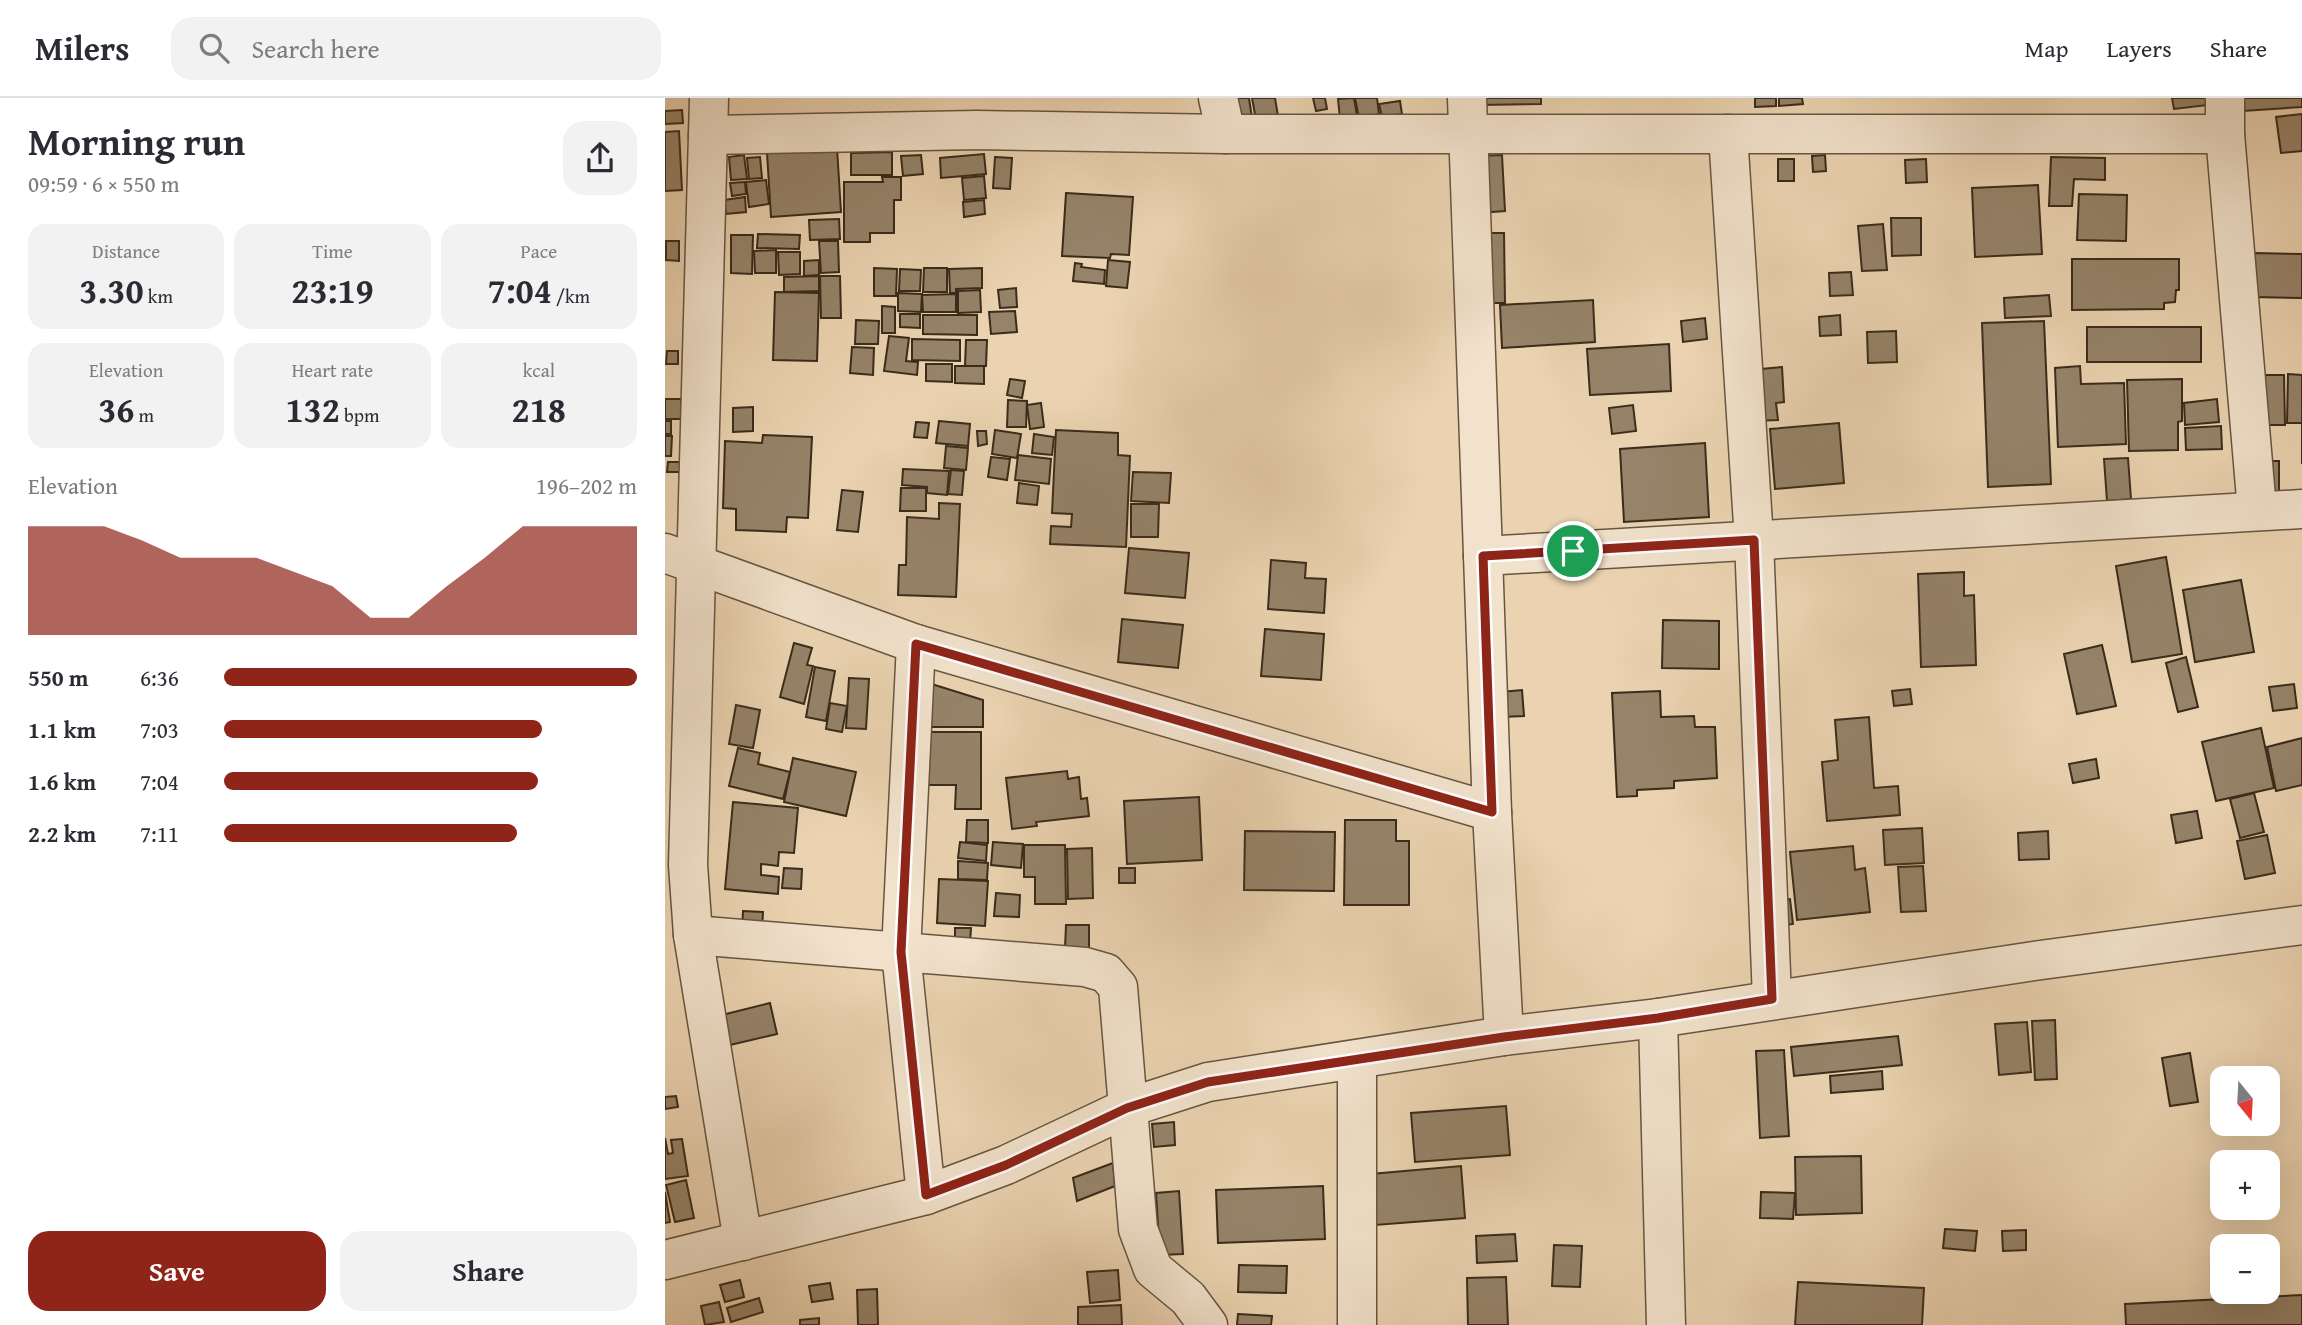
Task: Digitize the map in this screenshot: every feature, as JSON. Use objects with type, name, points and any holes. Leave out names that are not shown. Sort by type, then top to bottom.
[{"type":"street","points":[[743,1241],[693,935],[676,864],[680,557],[708,116],[977,130],[1222,116],[1468,116],[1728,134],[2225,116],[2257,510]]},
{"type":"street","points":[[1468,116],[1492,812],[1504,1037]]},
{"type":"street","points":[[1728,134],[1754,540],[1772,999]]},
{"type":"street","points":[[1483,556],[2302,509]]},
{"type":"street","points":[[680,557],[916,644],[1492,812]]},
{"type":"street","points":[[916,644],[901,952],[926,1195]]},
{"type":"street","points":[[665,1260],[926,1195],[1006,1165],[1127,1108],[1208,1082],[1504,1037],[1658,1018],[1772,999],[2302,925]]},
{"type":"street","points":[[693,935],[1085,967],[1106,973],[1118,987],[1138,1229],[1153,1269],[1188,1298],[1208,1325]]},
{"type":"street","points":[[1658,1018],[1666,1325]]},
{"type":"street","points":[[1357,1060],[1357,1325]]},
{"type":"building","points":[[1232,98],[1249,98],[1252,118],[1234,121]]},
{"type":"building","points":[[1252,98],[1275,98],[1278,116],[1256,120]]},
{"type":"building","points":[[1313,98],[1325,98],[1327,109],[1316,111]]},
{"type":"building","points":[[1354,98],[1357,116],[1340,119],[1338,99]]},
{"type":"building","points":[[1355,98],[1377,98],[1379,114],[1359,118]]},
{"type":"building","points":[[1479,98],[1541,98],[1541,104],[1479,105]]},
{"type":"building","points":[[1755,98],[1776,98],[1776,106],[1755,107]]},
{"type":"building","points":[[1779,98],[1802,98],[1803,104],[1779,106]]},
{"type":"building","points":[[2172,98],[2216,98],[2217,104],[2174,109]]},
{"type":"building","points":[[2242,98],[2302,98],[2302,107],[2243,111]]},
{"type":"building","points":[[1400,101],[1402,114],[1382,117],[1379,104]]},
{"type":"building","points":[[682,110],[683,123],[665,124],[665,111]]},
{"type":"building","points":[[2302,114],[2302,151],[2281,153],[2276,117]]},
{"type":"building","points":[[679,131],[682,190],[665,191],[665,132]]},
{"type":"building","points":[[837,148],[841,212],[771,217],[767,153]]},
{"type":"building","points":[[892,152],[892,175],[851,175],[851,153]]},
{"type":"building","points":[[984,154],[986,174],[941,178],[940,158]]},
{"type":"building","points":[[744,155],[747,179],[731,180],[729,157]]},
{"type":"building","points":[[921,155],[923,174],[903,176],[901,156]]},
{"type":"building","points":[[1502,155],[1505,211],[1479,213],[1477,156]]},
{"type":"building","points":[[1825,155],[1826,171],[1813,172],[1812,156]]},
{"type":"building","points":[[760,157],[762,178],[749,179],[747,158]]},
{"type":"building","points":[[995,157],[1012,158],[1010,189],[993,188]]},
{"type":"building","points":[[2051,157],[2105,158],[2105,180],[2074,179],[2072,206],[2049,206]]},
{"type":"building","points":[[1778,159],[1794,159],[1794,181],[1778,181]]},
{"type":"building","points":[[1926,159],[1927,182],[1906,183],[1905,160]]},
{"type":"building","points":[[984,176],[986,198],[964,200],[962,178]]},
{"type":"building","points":[[882,177],[901,177],[901,200],[894,200],[894,233],[870,233],[870,242],[844,242],[844,182],[883,182]]},
{"type":"building","points":[[766,180],[769,204],[749,207],[746,182]]},
{"type":"building","points":[[745,182],[746,194],[732,196],[730,183]]},
{"type":"building","points":[[2038,185],[2042,254],[1975,257],[1972,188]]},
{"type":"building","points":[[1066,193],[1133,197],[1129,255],[1111,254],[1110,258],[1062,256]]},
{"type":"building","points":[[2079,194],[2127,195],[2126,241],[2077,240]]},
{"type":"building","points":[[745,197],[746,212],[726,214],[724,200]]},
{"type":"building","points":[[984,200],[985,214],[964,217],[963,202]]},
{"type":"building","points":[[1891,218],[1921,218],[1921,255],[1892,256]]},
{"type":"building","points":[[839,219],[840,239],[810,240],[809,220]]},
{"type":"building","points":[[1883,224],[1887,270],[1862,271],[1858,226]]},
{"type":"building","points":[[1477,233],[1504,233],[1505,303],[1477,303]]},
{"type":"building","points":[[758,234],[800,235],[799,249],[757,248]]},
{"type":"building","points":[[731,235],[753,235],[752,274],[731,273]]},
{"type":"building","points":[[666,241],[679,241],[679,261],[666,260]]},
{"type":"building","points":[[819,241],[838,241],[839,272],[821,273]]},
{"type":"building","points":[[776,250],[776,273],[755,273],[754,251]]},
{"type":"building","points":[[778,252],[800,252],[800,274],[779,275]]},
{"type":"building","points":[[2254,253],[2302,254],[2302,298],[2253,297]]},
{"type":"building","points":[[2072,259],[2179,259],[2179,290],[2176,290],[2175,302],[2164,303],[2164,309],[2072,310]]},
{"type":"building","points":[[819,260],[819,275],[804,276],[804,261]]},
{"type":"building","points":[[1108,260],[1130,262],[1127,288],[1106,286]]},
{"type":"building","points":[[1075,263],[1082,264],[1081,267],[1105,270],[1104,284],[1073,281]]},
{"type":"building","points":[[874,268],[897,269],[896,296],[874,296]]},
{"type":"building","points":[[924,268],[947,268],[947,292],[923,292]]},
{"type":"building","points":[[982,268],[982,288],[956,289],[956,293],[950,293],[949,269]]},
{"type":"building","points":[[900,269],[921,270],[920,291],[899,291]]},
{"type":"building","points":[[1851,272],[1853,295],[1830,296],[1829,273]]},
{"type":"building","points":[[819,276],[819,291],[784,292],[784,277]]},
{"type":"building","points":[[820,276],[840,276],[841,318],[821,318]]},
{"type":"building","points":[[1016,288],[1017,307],[1000,308],[998,290]]},
{"type":"building","points":[[980,290],[981,312],[958,313],[958,291]]},
{"type":"building","points":[[775,292],[819,293],[817,361],[773,360]]},
{"type":"building","points":[[898,293],[922,294],[921,312],[898,311]]},
{"type":"building","points":[[956,294],[956,312],[923,312],[922,295]]},
{"type":"building","points":[[2049,295],[2051,316],[2005,318],[2004,298]]},
{"type":"building","points":[[1593,300],[1595,342],[1502,348],[1500,305]]},
{"type":"building","points":[[882,306],[895,307],[895,333],[882,333]]},
{"type":"building","points":[[1015,311],[1017,332],[991,334],[989,312]]},
{"type":"building","points":[[900,314],[920,314],[920,328],[900,327]]},
{"type":"building","points":[[923,315],[977,315],[977,335],[923,334]]},
{"type":"building","points":[[1840,315],[1841,335],[1820,336],[1819,317]]},
{"type":"building","points":[[1705,318],[1707,339],[1683,342],[1681,321]]},
{"type":"building","points":[[856,320],[879,321],[878,344],[855,344]]},
{"type":"building","points":[[2044,321],[2051,484],[1988,487],[1982,323]]},
{"type":"building","points":[[2087,327],[2201,327],[2201,362],[2087,362]]},
{"type":"building","points":[[1896,331],[1897,362],[1868,363],[1867,332]]},
{"type":"building","points":[[889,336],[909,338],[906,361],[918,362],[917,375],[884,371]]},
{"type":"building","points":[[912,339],[960,340],[960,361],[912,360]]},
{"type":"building","points":[[966,340],[987,340],[986,366],[965,366]]},
{"type":"building","points":[[1669,344],[1671,391],[1590,395],[1587,349]]},
{"type":"building","points":[[852,347],[874,348],[873,375],[850,373]]},
{"type":"building","points":[[667,351],[678,351],[678,364],[666,364]]},
{"type":"building","points":[[926,364],[952,364],[952,382],[926,381]]},
{"type":"building","points":[[955,366],[984,366],[984,384],[955,383]]},
{"type":"building","points":[[2080,366],[2081,384],[2124,383],[2126,444],[2058,447],[2055,368]]},
{"type":"building","points":[[1782,367],[1784,402],[1776,403],[1778,420],[1753,421],[1750,370]]},
{"type":"building","points":[[2288,374],[2302,375],[2302,423],[2287,423]]},
{"type":"building","points":[[2264,375],[2284,375],[2285,425],[2256,425]]},
{"type":"building","points":[[1010,379],[1025,381],[1022,398],[1007,395]]},
{"type":"building","points":[[2182,379],[2182,421],[2178,422],[2178,450],[2129,451],[2127,380]]},
{"type":"building","points":[[665,399],[681,399],[681,419],[665,419]]},
{"type":"building","points":[[2217,399],[2219,422],[2185,425],[2184,403]]},
{"type":"building","points":[[1008,400],[1027,401],[1026,427],[1007,427]]},
{"type":"building","points":[[1041,403],[1044,427],[1030,429],[1027,405]]},
{"type":"building","points":[[1633,405],[1636,431],[1612,434],[1609,408]]},
{"type":"building","points":[[753,407],[753,431],[733,432],[733,408]]},
{"type":"building","points":[[665,421],[671,421],[671,434],[665,434]]},
{"type":"building","points":[[939,421],[970,424],[968,446],[936,443]]},
{"type":"building","points":[[916,422],[929,423],[927,438],[914,437]]},
{"type":"building","points":[[1839,423],[1844,483],[1775,489],[1770,429]]},
{"type":"building","points":[[2221,426],[2222,449],[2186,450],[2185,428]]},
{"type":"building","points":[[995,430],[1021,434],[1017,458],[992,454]]},
{"type":"building","points":[[1056,430],[1118,433],[1118,455],[1130,456],[1126,547],[1050,544],[1051,526],[1071,527],[1072,514],[1052,513]]},
{"type":"building","points":[[977,431],[986,431],[987,444],[978,446]]},
{"type":"building","points":[[1034,434],[1054,437],[1052,455],[1032,453]]},
{"type":"building","points":[[763,435],[812,437],[808,518],[787,517],[786,532],[736,530],[736,509],[723,508],[725,441],[762,443]]},
{"type":"building","points":[[665,436],[672,436],[671,456],[665,456]]},
{"type":"building","points":[[1705,443],[1709,517],[1624,522],[1620,449]]},
{"type":"building","points":[[946,446],[968,448],[966,470],[944,468]]},
{"type":"building","points":[[1018,455],[1051,459],[1049,484],[1015,480]]},
{"type":"building","points":[[991,457],[1010,459],[1007,480],[988,477]]},
{"type":"building","points":[[2128,458],[2131,499],[2107,501],[2104,459]]},
{"type":"building","points":[[2258,461],[2279,461],[2279,494],[2258,494]]},
{"type":"building","points":[[668,462],[681,462],[680,472],[667,472]]},
{"type":"building","points":[[903,469],[949,471],[947,495],[927,493],[927,487],[902,485]]},
{"type":"building","points":[[951,470],[964,471],[962,495],[948,494]]},
{"type":"building","points":[[1133,472],[1171,473],[1169,503],[1131,501]]},
{"type":"building","points":[[1019,483],[1039,486],[1037,505],[1017,503]]},
{"type":"building","points":[[901,488],[926,488],[926,511],[900,511]]},
{"type":"building","points":[[842,490],[863,492],[858,532],[837,530]]},
{"type":"building","points":[[939,503],[960,504],[956,597],[898,595],[899,565],[906,565],[907,517],[939,519]]},
{"type":"building","points":[[1131,504],[1159,504],[1158,537],[1131,537]]},
{"type":"building","points":[[1129,548],[1189,553],[1185,598],[1125,593]]},
{"type":"building","points":[[2166,557],[2182,654],[2132,662],[2116,566]]},
{"type":"building","points":[[1271,560],[1306,563],[1305,578],[1326,579],[1324,613],[1268,609]]},
{"type":"building","points":[[1964,572],[1964,596],[1974,595],[1976,665],[1921,667],[1918,574]]},
{"type":"building","points":[[2241,580],[2254,652],[2195,662],[2183,590]]},
{"type":"building","points":[[1122,619],[1183,625],[1178,668],[1118,662]]},
{"type":"building","points":[[1663,620],[1719,621],[1719,669],[1662,668]]},
{"type":"building","points":[[1265,629],[1324,634],[1321,680],[1261,676]]},
{"type":"building","points":[[794,643],[812,648],[807,665],[813,666],[804,704],[780,697]]},
{"type":"building","points":[[2102,645],[2116,706],[2077,714],[2064,654]]},
{"type":"building","points":[[2186,657],[2198,707],[2178,712],[2166,663]]},
{"type":"building","points":[[815,667],[835,671],[826,721],[806,717]]},
{"type":"building","points":[[849,678],[869,679],[866,729],[846,728]]},
{"type":"building","points":[[922,681],[983,700],[983,727],[922,727]]},
{"type":"building","points":[[2294,684],[2297,708],[2273,711],[2269,687]]},
{"type":"building","points":[[1910,689],[1912,704],[1894,706],[1892,691]]},
{"type":"building","points":[[1522,690],[1524,716],[1502,717],[1501,692]]},
{"type":"building","points":[[1660,691],[1661,717],[1694,716],[1695,727],[1715,727],[1717,778],[1674,781],[1674,788],[1637,790],[1637,796],[1617,797],[1612,693]]},
{"type":"building","points":[[830,703],[847,706],[842,732],[826,729]]},
{"type":"building","points":[[736,705],[760,710],[753,748],[729,744]]},
{"type":"building","points":[[1869,717],[1874,788],[1898,786],[1900,815],[1827,821],[1822,762],[1838,760],[1835,720]]},
{"type":"building","points":[[2261,728],[2274,788],[2216,801],[2202,742]]},
{"type":"building","points":[[917,732],[981,732],[981,809],[955,809],[956,785],[917,785]]},
{"type":"building","points":[[2302,738],[2302,785],[2276,791],[2267,747]]},
{"type":"building","points":[[738,748],[760,753],[758,764],[790,772],[783,799],[729,786]]},
{"type":"building","points":[[793,758],[856,772],[846,816],[784,802]]},
{"type":"building","points":[[2096,759],[2099,778],[2073,783],[2069,764]]},
{"type":"building","points":[[1067,771],[1068,779],[1079,777],[1081,799],[1087,798],[1089,816],[1036,822],[1037,826],[1012,829],[1006,778]]},
{"type":"building","points":[[2254,793],[2264,832],[2240,838],[2230,799]]},
{"type":"building","points":[[1199,797],[1202,860],[1127,864],[1124,801]]},
{"type":"building","points":[[733,802],[798,808],[794,853],[779,852],[778,866],[761,864],[761,875],[779,877],[778,894],[725,889]]},
{"type":"building","points":[[2197,811],[2202,838],[2176,843],[2171,815]]},
{"type":"building","points":[[967,820],[988,820],[988,843],[966,842]]},
{"type":"building","points":[[1345,820],[1396,820],[1396,841],[1409,841],[1409,905],[1344,905]]},
{"type":"building","points":[[1922,828],[1924,863],[1885,865],[1883,830]]},
{"type":"building","points":[[1245,831],[1335,832],[1334,891],[1244,890]]},
{"type":"building","points":[[2048,831],[2049,859],[2019,860],[2018,833]]},
{"type":"building","points":[[2267,835],[2275,873],[2245,879],[2237,841]]},
{"type":"building","points":[[960,842],[987,845],[986,861],[958,858]]},
{"type":"building","points":[[993,842],[1023,844],[1021,868],[991,865]]},
{"type":"building","points":[[1024,845],[1065,845],[1066,904],[1035,904],[1035,877],[1024,877]]},
{"type":"building","points":[[1853,846],[1855,870],[1865,868],[1870,912],[1797,920],[1790,852]]},
{"type":"building","points":[[1092,848],[1093,898],[1068,899],[1067,849]]},
{"type":"building","points":[[958,861],[988,863],[987,880],[958,879]]},
{"type":"building","points":[[1923,866],[1926,911],[1901,912],[1898,867]]},
{"type":"building","points":[[784,868],[802,869],[801,889],[782,888]]},
{"type":"building","points":[[1119,868],[1135,868],[1135,883],[1119,883]]},
{"type":"building","points":[[939,879],[988,881],[985,926],[937,923]]},
{"type":"building","points":[[996,893],[1020,895],[1019,917],[994,916]]},
{"type":"building","points":[[1790,899],[1793,924],[1777,926],[1774,901]]},
{"type":"building","points":[[743,911],[763,912],[762,931],[742,930]]},
{"type":"building","points":[[1066,925],[1089,925],[1089,948],[1065,948]]},
{"type":"building","points":[[955,928],[971,928],[970,943],[955,942]]},
{"type":"building","points":[[770,1003],[777,1034],[730,1045],[722,1015]]},
{"type":"building","points":[[2055,1020],[2057,1079],[2035,1080],[2032,1021]]},
{"type":"building","points":[[2027,1022],[2031,1072],[1999,1075],[1995,1024]]},
{"type":"building","points":[[1898,1036],[1902,1065],[1794,1076],[1791,1047]]},
{"type":"building","points":[[1784,1050],[1789,1136],[1760,1138],[1756,1051]]},
{"type":"building","points":[[2190,1053],[2198,1102],[2170,1106],[2162,1058]]},
{"type":"building","points":[[1882,1071],[1883,1089],[1831,1093],[1830,1076]]},
{"type":"building","points":[[676,1096],[678,1107],[665,1109],[665,1097]]},
{"type":"building","points":[[1506,1106],[1510,1155],[1415,1162],[1411,1113]]},
{"type":"building","points":[[1174,1122],[1175,1145],[1154,1147],[1152,1124]]},
{"type":"building","points":[[665,1138],[668,1154],[673,1153],[671,1140],[682,1139],[688,1176],[665,1179]]},
{"type":"building","points":[[1861,1156],[1862,1213],[1796,1215],[1795,1157]]},
{"type":"building","points":[[1113,1163],[1115,1186],[1077,1201],[1073,1178]]},
{"type":"building","points":[[1461,1166],[1465,1218],[1375,1225],[1371,1174]]},
{"type":"building","points":[[686,1180],[694,1218],[675,1222],[666,1185]]},
{"type":"building","points":[[1323,1186],[1325,1239],[1218,1243],[1216,1190]]},
{"type":"building","points":[[1179,1191],[1183,1254],[1160,1255],[1156,1193]]},
{"type":"building","points":[[665,1192],[670,1222],[665,1223]]},
{"type":"building","points":[[1761,1192],[1795,1193],[1793,1219],[1760,1218]]},
{"type":"building","points":[[1945,1229],[1977,1231],[1975,1251],[1943,1248]]},
{"type":"building","points":[[2026,1230],[2026,1250],[2003,1251],[2002,1231]]},
{"type":"building","points":[[1515,1234],[1517,1261],[1477,1263],[1476,1236]]},
{"type":"building","points":[[1554,1245],[1582,1246],[1580,1287],[1552,1286]]},
{"type":"building","points":[[1239,1265],[1287,1266],[1286,1293],[1238,1292]]},
{"type":"building","points":[[1118,1270],[1120,1300],[1090,1303],[1087,1272]]},
{"type":"building","points":[[1506,1277],[1508,1325],[1468,1325],[1467,1278]]},
{"type":"building","points":[[740,1280],[744,1297],[725,1302],[720,1285]]},
{"type":"building","points":[[1798,1282],[1924,1288],[1922,1325],[1795,1325]]},
{"type":"building","points":[[830,1283],[833,1299],[812,1302],[809,1286]]},
{"type":"building","points":[[877,1289],[878,1325],[858,1325],[857,1290]]},
{"type":"building","points":[[2302,1295],[2302,1325],[2126,1325],[2125,1304],[2210,1300],[2210,1304],[2280,1304],[2280,1296]]},
{"type":"building","points":[[759,1298],[763,1312],[731,1322],[727,1308]]},
{"type":"building","points":[[719,1302],[724,1322],[705,1325],[701,1306]]},
{"type":"building","points":[[1121,1305],[1122,1325],[1078,1325],[1078,1307]]},
{"type":"building","points":[[1238,1314],[1272,1316],[1271,1325],[1237,1325]]},
{"type":"building","points":[[819,1318],[819,1325],[800,1325],[800,1320]]},
{"type":"route","points":[[1754,540],[1772,999],[1658,1018],[1504,1037],[1208,1082],[1127,1108],[1006,1165],[926,1195],[901,952],[916,644],[1492,812],[1483,556],[1573,551],[1754,540]]}]
